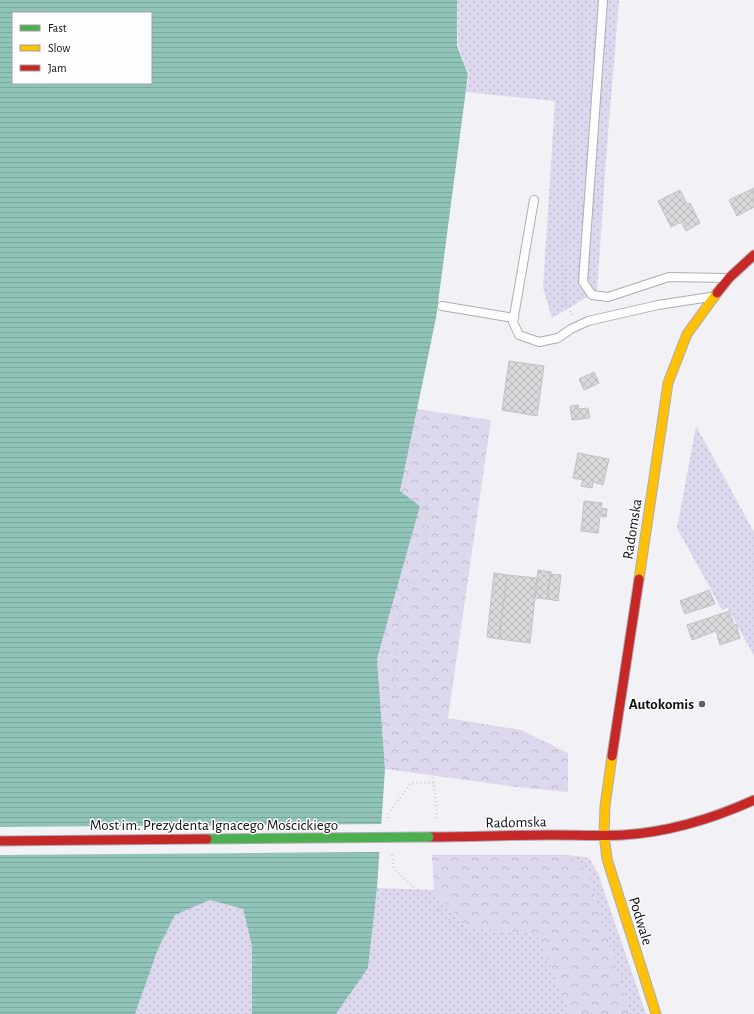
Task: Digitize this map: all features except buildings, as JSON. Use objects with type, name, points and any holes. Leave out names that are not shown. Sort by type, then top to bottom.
[{"type":"street","name":"Radomska","points":[[604,835],[605,806],[668,383],[686,334],[729,278],[754,255]]},
{"type":"street","name":"Radomska","points":[[429,837],[604,835],[646,833],[705,820],[754,800]]},
{"type":"street","name":"Podwale","points":[[604,835],[607,859],[656,1014]]},
{"type":"street","name":"Most im. Prezydenta Ignacego Mościckiego","points":[[0,841],[429,837]]},
{"type":"lane","points":[[603,0],[583,282],[592,295],[608,297],[670,277],[729,278]]},
{"type":"lane","points":[[534,200],[513,322],[519,335],[539,342],[558,338],[571,329],[588,321],[658,305],[713,297]]},
{"type":"lane","points":[[442,306],[514,318]]},
{"type":"path","points":[[584,0],[563,300],[573,316],[588,321]]},
{"type":"path","points":[[426,493],[426,571],[402,592],[393,682],[430,762],[434,782],[438,826]]},
{"type":"path","points":[[388,822],[388,814],[411,784],[434,782]]},
{"type":"path","points":[[392,853],[394,869],[478,947],[512,1014]]},
{"type":"green space","points":[[457,0],[619,0],[597,291],[552,318],[543,288],[555,101],[466,92],[469,74],[458,46]]},
{"type":"green space","points":[[417,409],[491,420],[448,718],[521,730],[568,753],[568,792],[517,787],[385,769],[377,659],[420,506],[400,491]]},
{"type":"green space","points":[[696,426],[754,532],[754,656],[728,608],[722,610],[677,528]]},
{"type":"green space","points":[[432,855],[569,855],[588,872],[630,1014],[570,1014],[537,934],[467,928],[434,890]]},
{"type":"green space","points":[[569,855],[589,858],[598,873],[646,1014],[630,1014],[588,873]]},
{"type":"green space","points":[[377,888],[434,890],[467,928],[537,934],[570,1014],[336,1014],[368,968]]},
{"type":"green space","points":[[210,900],[243,909],[252,946],[252,1014],[135,1014],[158,949],[175,915]]},
{"type":"shaded area","points":[[0,0],[457,0],[457,46],[468,74],[436,318],[400,491],[420,506],[377,659],[385,769],[377,888],[368,968],[336,1014],[252,1014],[252,946],[243,909],[210,900],[175,915],[158,949],[135,1014],[0,1014]]},
{"type":"pier","points":[[383,824],[381,852],[0,855],[0,827]]},
{"type":"traffic: slow","points":[[639,579],[668,383],[687,334],[717,293]]},
{"type":"traffic: slow","points":[[612,756],[605,806],[604,835],[607,859],[656,1014]]},
{"type":"traffic: jam","points":[[717,293],[729,278],[754,255]]},
{"type":"traffic: jam","points":[[612,756],[639,579]]},
{"type":"traffic: jam","points":[[429,837],[623,835],[657,831],[690,824],[754,800]]},
{"type":"traffic: jam","points":[[0,841],[207,839]]},
{"type":"traffic: fast","points":[[207,839],[429,837]]},
{"type":"place","name":"Autokomis","points":[[702,704]]}]
